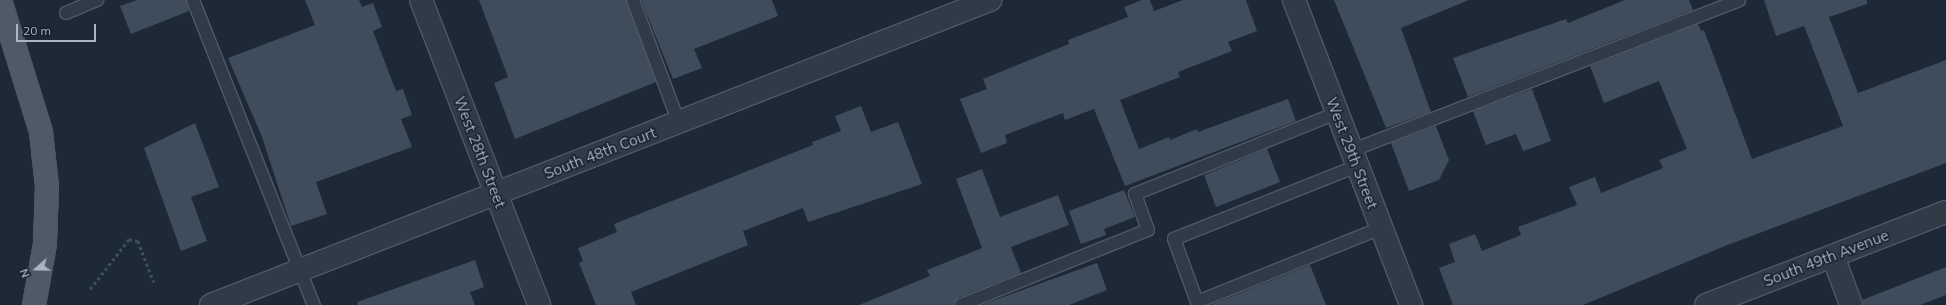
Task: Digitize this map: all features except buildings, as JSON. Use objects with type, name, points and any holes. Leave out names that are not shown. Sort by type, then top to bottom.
[{"type":"main road","points":[[0,0],[42,140],[47,186],[45,244],[34,305]]},
{"type":"street","name":"West 28th Street","points":[[421,0],[539,305]]},
{"type":"street","name":"South 48th Court","points":[[210,305],[990,0]]},
{"type":"street","name":"West 29th Street","points":[[1294,0],[1411,305]]},
{"type":"street","name":"South 49th Avenue","points":[[1706,305],[1946,212]]},
{"type":"street","points":[[1832,256],[1852,305]]},
{"type":"lane","points":[[66,13],[97,0]]},
{"type":"lane","points":[[193,0],[314,305]]},
{"type":"lane","points":[[633,0],[679,122]]},
{"type":"lane","points":[[1381,228],[1197,302],[1174,240],[1355,158],[1739,0]]},
{"type":"lane","points":[[961,305],[1148,230],[1135,194],[1337,113]]},
{"type":"path","points":[[90,289],[130,239],[138,241],[154,282]]}]
